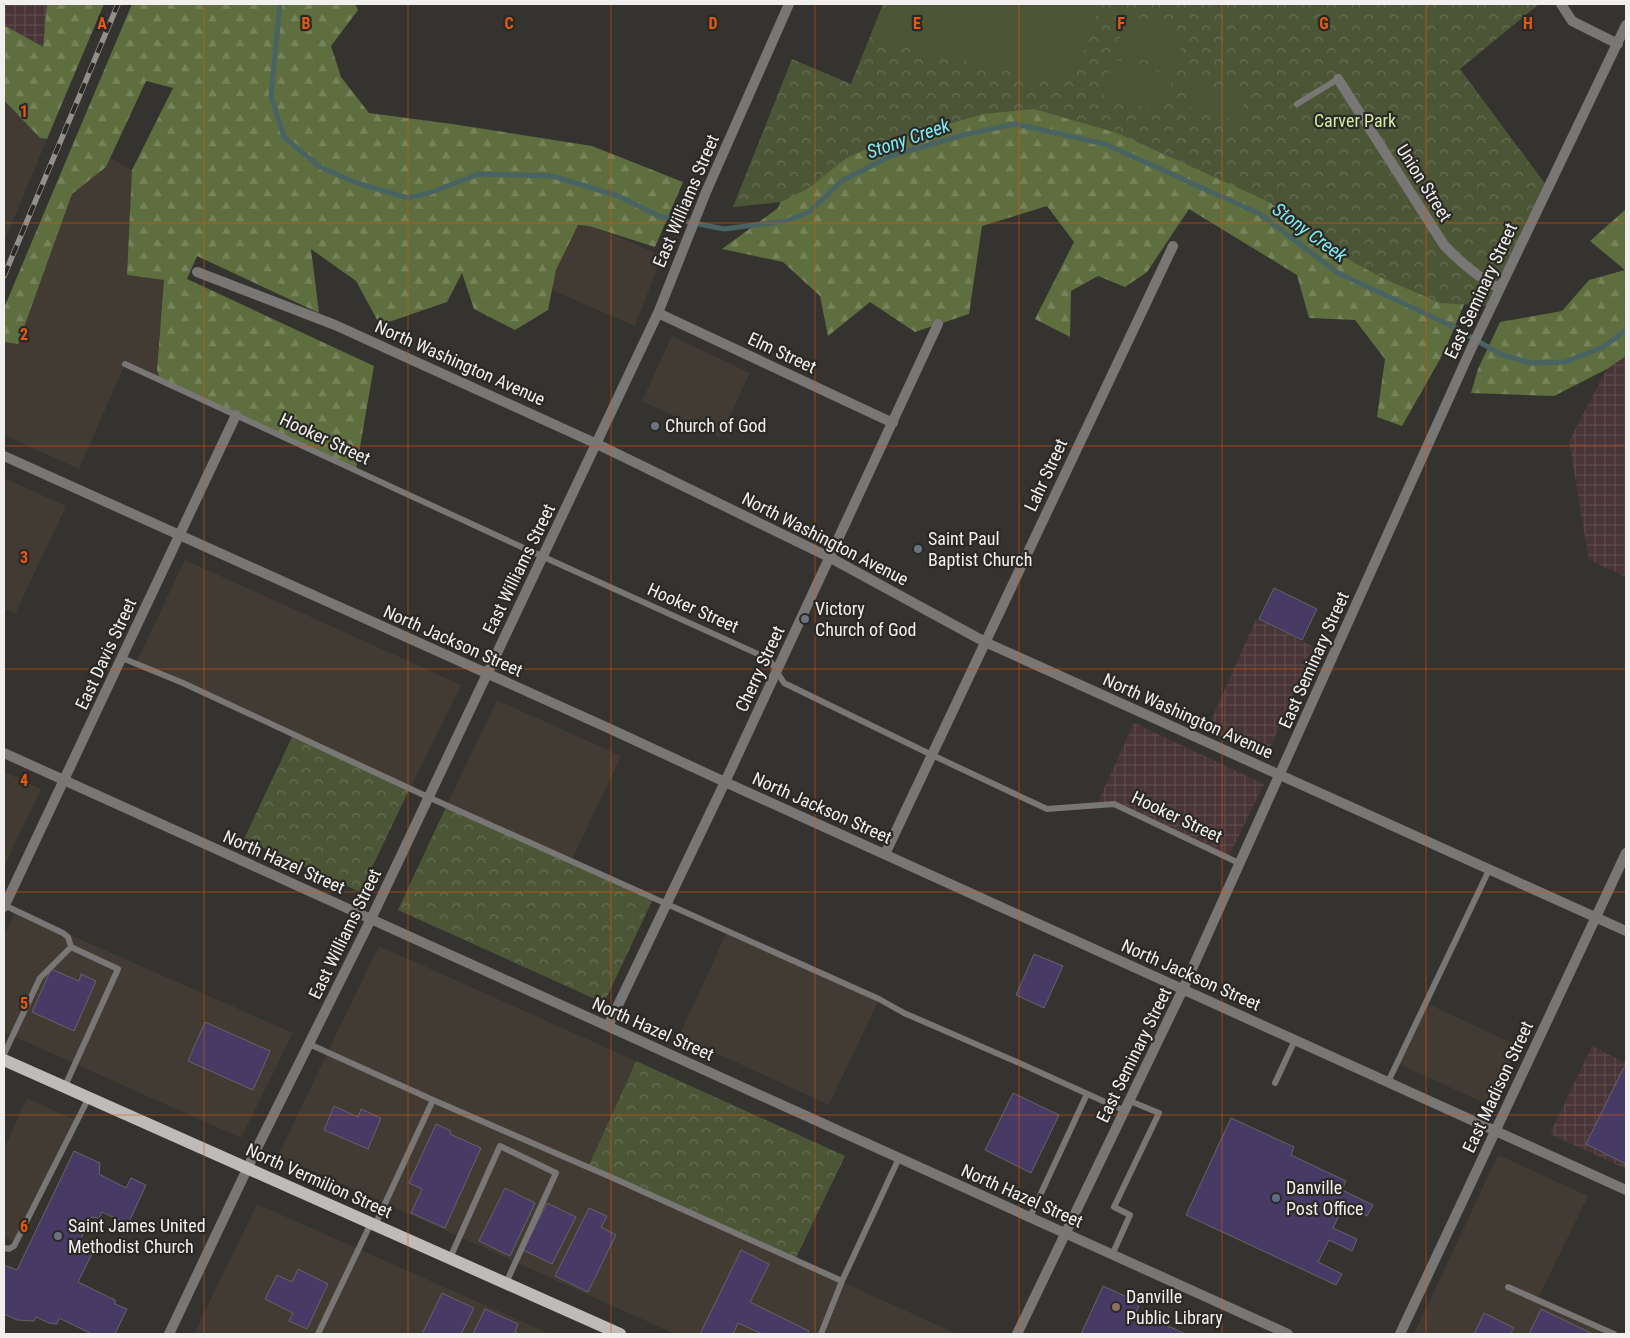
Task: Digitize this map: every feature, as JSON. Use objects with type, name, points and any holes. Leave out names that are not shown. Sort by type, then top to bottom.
[{"type":"main road","name":"North Vermilion Street","points":[[4,1060],[620,1334]]},
{"type":"street","name":"East Williams Street","points":[[170,1334],[248,1168],[371,919],[658,313],[706,192],[789,4]]},
{"type":"street","points":[[1561,4],[1572,21],[1618,44]]},
{"type":"street","name":"East Seminary Street","points":[[1018,1334],[1125,1112],[1241,864],[1490,306],[1626,25]]},
{"type":"street","name":"Union Street","points":[[1338,79],[1444,245],[1479,278],[1499,288]]},
{"type":"street","name":"Lahr Street","points":[[885,854],[1173,246]]},
{"type":"street","name":"North Washington Avenue","points":[[197,272],[335,325],[597,444],[829,557],[985,642],[1626,931]]},
{"type":"street","name":"Elm Street","points":[[658,313],[893,423]]},
{"type":"street","name":"Cherry Street","points":[[608,1026],[725,782],[938,324]]},
{"type":"street","name":"East Davis Street","points":[[4,906],[236,415]]},
{"type":"street","name":"North Jackson Street","points":[[4,456],[1626,1190]]},
{"type":"street","name":"North Hazel Street","points":[[4,753],[1288,1334]]},
{"type":"street","name":"East Madison Street","points":[[1400,1334],[1626,853]]},
{"type":"lane","points":[[1297,104],[1338,79]]},
{"type":"lane","name":"Hooker Street","points":[[125,364],[769,659],[784,683],[1047,809],[1114,804],[1241,864]]},
{"type":"lane","points":[[122,658],[183,682],[428,797],[565,857],[666,905],[879,999],[904,1014],[947,1031],[1125,1112]]},
{"type":"lane","points":[[1388,1082],[1489,870]]},
{"type":"lane","points":[[4,906],[63,933],[68,938],[71,947],[118,969],[65,1086]]},
{"type":"lane","points":[[4,1054],[40,978],[71,947]]},
{"type":"lane","points":[[1275,1083],[1295,1040]]},
{"type":"lane","points":[[309,1044],[842,1281]]},
{"type":"lane","points":[[1030,1217],[1087,1094]]},
{"type":"lane","points":[[4,1248],[10,1249],[14,1246],[89,1097]]},
{"type":"lane","points":[[318,1334],[433,1100]]},
{"type":"lane","points":[[1112,1255],[1130,1215],[1114,1207],[1159,1113],[1130,1101]]},
{"type":"lane","points":[[450,1258],[500,1146],[556,1173],[506,1283]]},
{"type":"lane","points":[[821,1334],[842,1281],[899,1158]]},
{"type":"lane","points":[[1508,1287],[1614,1334]]},
{"type":"shaded area","points":[[4,4],[47,4],[43,47],[4,25]]},
{"type":"shaded area","points":[[4,100],[40,138],[47,139],[4,242]]},
{"type":"shaded area","points":[[111,158],[132,170],[127,275],[164,280],[157,370],[160,380],[125,364],[79,469],[4,435],[4,342],[18,344],[72,194],[106,167]]},
{"type":"shaded area","points":[[578,225],[589,226],[662,256],[635,326],[552,290],[556,270]]},
{"type":"shaded area","points":[[672,336],[750,373],[720,437],[642,401]]},
{"type":"shaded area","points":[[1626,356],[1626,577],[1589,560],[1569,441],[1607,369]]},
{"type":"shaded area","points":[[4,478],[66,506],[15,614],[4,608]]},
{"type":"shaded area","points":[[185,560],[461,685],[410,788],[136,663]]},
{"type":"shaded area","points":[[1256,619],[1314,647],[1266,757],[1207,730]]},
{"type":"shaded area","points":[[497,700],[621,756],[572,860],[447,805]]},
{"type":"shaded area","points":[[1134,723],[1264,784],[1228,858],[1114,804],[1096,806]]},
{"type":"shaded area","points":[[4,772],[41,789],[4,867]]},
{"type":"shaded area","points":[[16,911],[293,1033],[241,1138],[4,1032],[4,936]]},
{"type":"shaded area","points":[[727,932],[879,999],[829,1105],[679,1036]]},
{"type":"shaded area","points":[[379,946],[636,1061],[588,1167],[957,1334],[675,1334],[278,1155]]},
{"type":"shaded area","points":[[1426,1003],[1518,1046],[1491,1106],[1397,1063]]},
{"type":"shaded area","points":[[1592,1046],[1626,1063],[1626,1169],[1550,1134]]},
{"type":"shaded area","points":[[27,1098],[77,1121],[16,1242],[4,1236],[4,1149]]},
{"type":"shaded area","points":[[1498,1155],[1588,1196],[1537,1300],[1608,1334],[1414,1334]]},
{"type":"shaded area","points":[[257,1204],[550,1334],[194,1334]]},
{"type":"green space","points":[[47,4],[104,4],[47,139],[40,138],[4,100],[4,25],[43,47]]},
{"type":"green space","points":[[132,4],[355,4],[358,10],[331,46],[341,77],[369,113],[592,146],[683,182],[655,247],[589,226],[578,225],[556,270],[548,310],[515,330],[474,309],[462,273],[447,302],[380,325],[356,281],[311,249],[319,313],[197,256],[187,279],[374,366],[356,470],[160,380],[157,370],[164,280],[127,275],[132,170],[173,88],[146,81],[106,167],[72,194],[18,344],[4,342],[4,308]]},
{"type":"green space","name":"Carver Park","points":[[883,4],[1539,4],[1460,69],[1549,189],[1490,306],[1440,303],[1380,277],[1332,250],[1269,202],[1117,133],[1034,109],[984,114],[877,144],[845,159],[809,188],[781,202],[733,207],[792,59],[851,84]]},
{"type":"green space","points":[[887,4],[1100,4],[1078,68],[1059,83],[872,40]]},
{"type":"green space","points":[[1126,16],[1185,33],[1175,69],[1115,52]]},
{"type":"green space","points":[[1113,59],[1173,76],[1162,112],[1103,95]]},
{"type":"green space","points":[[1191,80],[1246,97],[1239,122],[1183,105]]},
{"type":"green space","points":[[1086,95],[1465,302],[1444,352],[1402,426],[1377,417],[1385,359],[1355,320],[1309,318],[1297,275],[1189,209],[1147,272],[1125,287],[1098,276],[1071,291],[1070,337],[1035,319],[1074,242],[1047,206],[982,226],[969,314],[915,332],[870,302],[828,336],[820,296],[783,262],[722,249],[778,208],[801,153],[841,130]]},
{"type":"green space","points":[[1626,209],[1626,356],[1607,369],[1554,396],[1471,393],[1478,369],[1500,322],[1562,311],[1589,280],[1625,270],[1590,241]]},
{"type":"green space","points":[[294,733],[410,788],[360,892],[244,839]]},
{"type":"green space","points":[[447,805],[653,899],[604,1003],[398,910]]},
{"type":"green space","points":[[636,1061],[845,1156],[795,1260],[588,1167]]},
{"type":"building","points":[[1274,588],[1317,609],[1302,640],[1259,619]]},
{"type":"building","points":[[1034,954],[1063,966],[1044,1008],[1016,995]]},
{"type":"building","points":[[51,969],[79,981],[81,974],[96,981],[74,1031],[32,1012]]},
{"type":"building","points":[[205,1022],[270,1051],[253,1090],[188,1061]]},
{"type":"building","points":[[1626,1066],[1626,1164],[1586,1144]]},
{"type":"building","points":[[1013,1093],[1059,1115],[1031,1173],[985,1150]]},
{"type":"building","points":[[334,1106],[358,1117],[361,1109],[381,1118],[368,1149],[324,1130]]},
{"type":"building","name":"Danville Post Office","points":[[1231,1118],[1294,1147],[1291,1155],[1346,1181],[1342,1190],[1373,1205],[1367,1216],[1344,1205],[1333,1228],[1357,1239],[1352,1251],[1329,1240],[1318,1262],[1342,1274],[1336,1285],[1186,1215]]},
{"type":"building","points":[[436,1124],[451,1131],[450,1134],[481,1148],[445,1228],[411,1213],[422,1189],[409,1183]]},
{"type":"building","name":"Saint James United Methodist Church","points":[[74,1151],[100,1163],[99,1174],[126,1188],[131,1178],[146,1185],[128,1224],[102,1212],[99,1218],[91,1217],[77,1247],[92,1254],[78,1282],[115,1300],[115,1304],[127,1309],[115,1334],[92,1334],[59,1318],[57,1324],[49,1323],[36,1317],[34,1321],[17,1320],[4,1314],[4,1265],[17,1270]]},
{"type":"building","points":[[505,1188],[535,1203],[510,1256],[479,1241]]},
{"type":"building","points":[[547,1203],[576,1217],[552,1264],[523,1250]]},
{"type":"building","points":[[589,1208],[607,1216],[601,1227],[616,1235],[588,1292],[555,1276]]},
{"type":"building","points":[[741,1250],[769,1264],[750,1302],[809,1331],[807,1334],[762,1334],[738,1323],[733,1334],[700,1334]]},
{"type":"building","points":[[298,1269],[328,1284],[307,1329],[289,1321],[293,1313],[265,1299],[277,1275],[292,1282]]},
{"type":"building","name":"Danville Public Library","points":[[1103,1286],[1140,1303],[1136,1312],[1186,1334],[1081,1334]]},
{"type":"building","points":[[442,1293],[474,1308],[461,1334],[422,1334]]},
{"type":"building","points":[[485,1309],[518,1324],[515,1332],[519,1334],[473,1334]]},
{"type":"building","points":[[1541,1309],[1593,1334],[1529,1334]]},
{"type":"building","points":[[1484,1313],[1514,1328],[1510,1334],[1474,1334]]},
{"type":"waterway","name":"Stony Creek","points":[[280,4],[271,96],[284,137],[320,167],[357,183],[408,198],[429,193],[479,174],[553,176],[618,196],[659,216],[724,229],[786,221],[809,212],[843,180],[891,156],[967,134],[1015,124],[1105,144],[1260,214],[1338,273],[1452,326],[1500,354],[1531,363],[1565,362],[1603,347],[1626,330]]},
{"type":"railway","points":[[4,276],[118,4]]},
{"type":"place","name":"Church of God","points":[[655,426]]},
{"type":"place","name":"Saint Paul Baptist Church","points":[[918,549]]},
{"type":"place","name":"Victory Church of God","points":[[805,619]]},
{"type":"place","name":"Danville Post Office","points":[[1276,1198]]},
{"type":"place","name":"Saint James United Methodist Church","points":[[58,1236]]},
{"type":"place","name":"Danville Public Library","points":[[1116,1307]]}]
